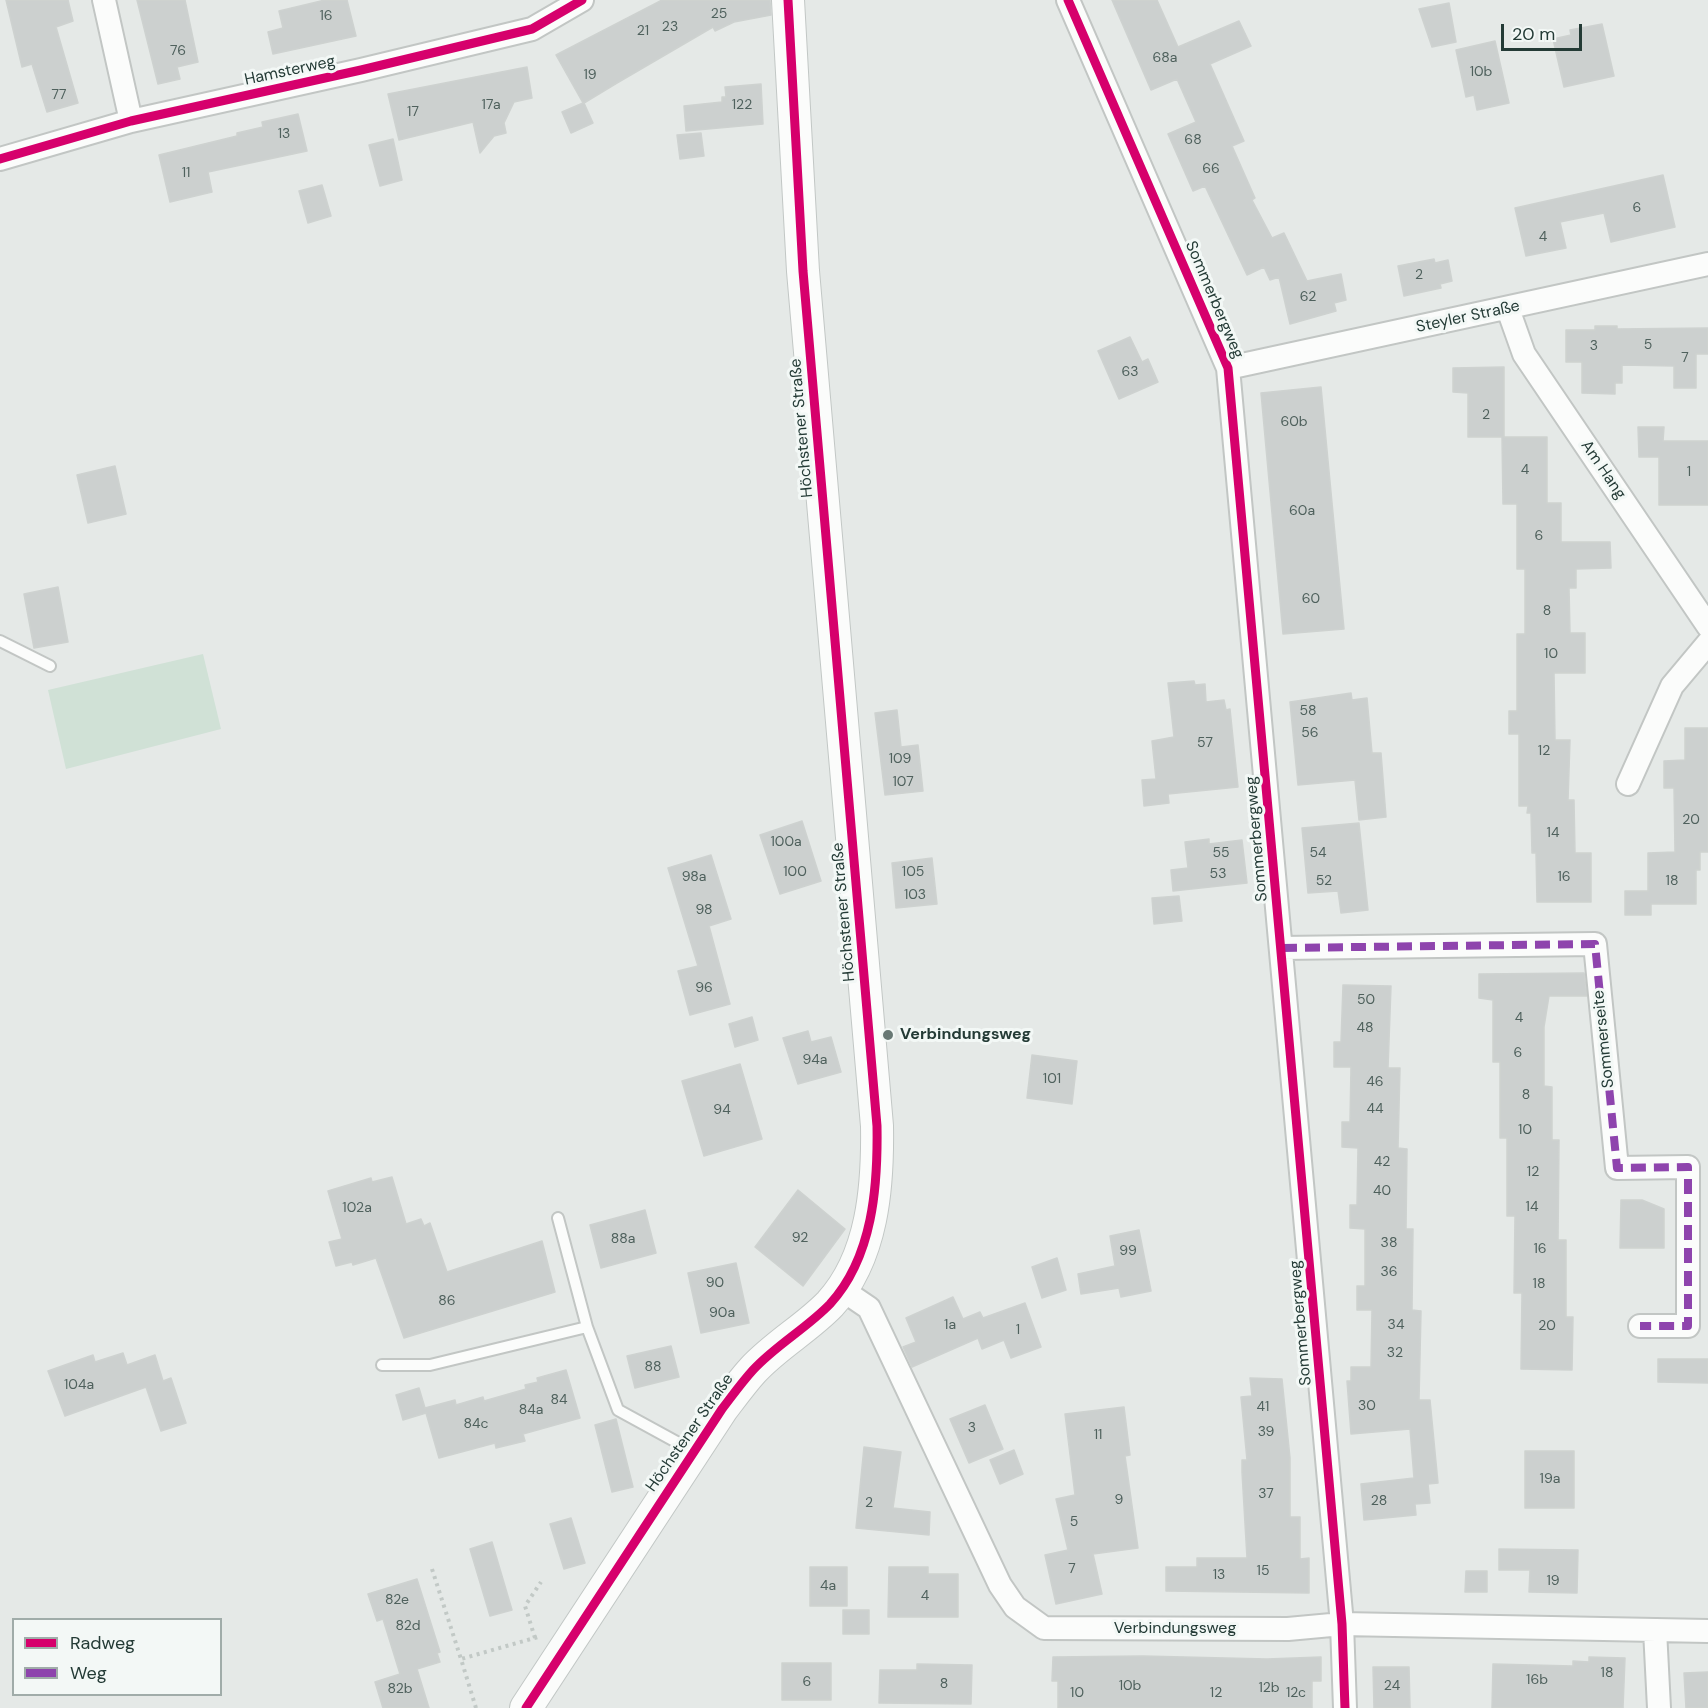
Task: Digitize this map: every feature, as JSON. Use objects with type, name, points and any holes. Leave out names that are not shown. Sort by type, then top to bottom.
[{"type":"main road","name":"Höchstener Straße","points":[[526,1708],[693,1451],[754,1369],[830,1304],[856,1265],[868,1231],[878,1159],[877,1126],[803,271],[788,0]]},
{"type":"street","points":[[104,0],[131,121]]},
{"type":"street","name":"Hamsterweg","points":[[0,159],[131,121],[532,29],[582,0]]},
{"type":"street","name":"Sommerbergweg","points":[[1068,0],[1228,368],[1342,1624],[1345,1708]]},
{"type":"street","name":"Steyler Straße","points":[[1228,368],[1708,264]]},
{"type":"street","name":"Am Hang","points":[[1508,309],[1524,354],[1708,626]]},
{"type":"street","points":[[1628,784],[1672,686],[1708,642]]},
{"type":"street","name":"Sommerseite","points":[[1282,948],[1595,944],[1617,1168],[1688,1167],[1688,1326],[1641,1326]]},
{"type":"street","name":"Verbindungsweg","points":[[841,1289],[869,1308],[999,1585],[1015,1607],[1044,1628],[1288,1629],[1342,1624],[1708,1630]]},
{"type":"street","points":[[1655,1630],[1659,1708]]},
{"type":"lane","points":[[0,641],[50,666]]},
{"type":"lane","points":[[558,1218],[586,1327],[618,1410],[693,1451]]},
{"type":"lane","points":[[382,1365],[430,1365],[586,1327]]},
{"type":"path","points":[[432,1569],[476,1708]]},
{"type":"path","points":[[535,1638],[525,1606],[542,1582]]},
{"type":"path","points":[[461,1659],[582,1624]]},
{"type":"green space","points":[[203,654],[221,729],[66,769],[48,690]]},
{"type":"building","points":[[6,0],[68,0],[73,21],[56,27],[78,103],[47,112],[32,64],[22,67]]},
{"type":"building","points":[[137,0],[185,0],[198,62],[177,67],[180,79],[158,84]]},
{"type":"building","points":[[325,0],[347,0],[356,36],[273,54],[268,32],[283,28],[279,11]]},
{"type":"building","points":[[662,0],[770,0],[771,15],[734,22],[715,31],[713,27],[617,83],[584,103],[593,123],[571,133],[562,112],[583,103],[556,55]]},
{"type":"building","points":[[1112,0],[1157,0],[1178,47],[1239,21],[1251,46],[1210,64],[1244,141],[1232,146],[1255,198],[1252,200],[1272,238],[1284,233],[1307,281],[1341,274],[1346,300],[1334,303],[1336,311],[1290,324],[1279,277],[1270,280],[1264,267],[1247,275],[1205,186],[1193,191],[1168,134],[1196,122],[1177,79],[1151,90]]},
{"type":"building","points":[[1449,3],[1456,42],[1432,47],[1419,9]]},
{"type":"building","points":[[1602,24],[1614,76],[1564,87],[1553,39],[1571,35],[1570,30]]},
{"type":"building","points":[[1495,41],[1509,103],[1477,110],[1474,95],[1466,97],[1456,50]]},
{"type":"building","points":[[527,67],[532,98],[514,102],[504,123],[506,133],[494,136],[480,153],[473,122],[399,140],[388,94]]},
{"type":"building","points":[[761,84],[763,124],[686,131],[684,106],[722,102],[722,97],[726,97],[725,87]]},
{"type":"building","points":[[298,114],[307,151],[208,172],[212,192],[170,202],[159,155],[237,136],[237,133],[263,127],[262,122]]},
{"type":"building","points":[[701,133],[704,156],[680,159],[677,135]]},
{"type":"building","points":[[393,139],[402,180],[380,186],[369,145]]},
{"type":"building","points":[[1663,175],[1675,227],[1611,242],[1604,213],[1560,222],[1566,248],[1526,256],[1515,208]]},
{"type":"building","points":[[322,185],[331,216],[308,223],[299,191]]},
{"type":"building","points":[[1434,259],[1435,263],[1448,260],[1452,281],[1440,284],[1441,288],[1404,296],[1398,266]]},
{"type":"building","points":[[1595,326],[1617,326],[1617,329],[1708,328],[1708,354],[1696,354],[1696,388],[1674,388],[1674,366],[1622,365],[1622,383],[1615,383],[1615,394],[1582,393],[1582,362],[1566,362],[1566,330],[1595,330]]},
{"type":"building","points":[[1130,337],[1142,362],[1148,359],[1158,382],[1119,399],[1098,351]]},
{"type":"building","points":[[1504,367],[1504,437],[1547,437],[1547,503],[1561,503],[1561,542],[1610,542],[1611,568],[1576,569],[1576,588],[1569,588],[1570,633],[1585,633],[1585,673],[1554,673],[1555,740],[1570,740],[1568,800],[1574,800],[1575,853],[1591,853],[1591,902],[1537,902],[1536,853],[1532,853],[1531,813],[1527,813],[1528,806],[1519,806],[1519,734],[1509,734],[1509,711],[1517,711],[1517,634],[1525,634],[1525,569],[1517,569],[1517,504],[1503,504],[1502,437],[1468,437],[1468,393],[1453,392],[1453,368]]},
{"type":"building","points":[[1321,387],[1344,629],[1283,634],[1261,393]]},
{"type":"building","points":[[1638,427],[1664,427],[1663,441],[1708,441],[1708,505],[1659,505],[1659,457],[1639,457]]},
{"type":"building","points":[[115,466],[126,514],[88,523],[77,475]]},
{"type":"building","points":[[58,587],[68,642],[34,648],[24,594]]},
{"type":"building","points":[[1194,681],[1195,685],[1205,684],[1206,702],[1224,700],[1226,710],[1230,709],[1238,787],[1168,794],[1169,803],[1144,806],[1142,780],[1156,779],[1152,741],[1174,737],[1168,683]]},
{"type":"building","points":[[1351,693],[1352,700],[1367,698],[1372,753],[1381,753],[1386,817],[1359,820],[1355,780],[1298,785],[1290,702]]},
{"type":"building","points":[[897,710],[901,747],[918,745],[923,791],[885,795],[875,713]]},
{"type":"building","points":[[1685,728],[1708,728],[1708,852],[1700,852],[1700,870],[1696,870],[1696,904],[1651,904],[1651,915],[1625,915],[1625,891],[1648,891],[1648,853],[1675,852],[1674,788],[1664,788],[1664,761],[1685,760]]},
{"type":"building","points":[[802,821],[821,881],[780,894],[760,835]]},
{"type":"building","points":[[1359,823],[1368,910],[1341,913],[1338,891],[1308,893],[1302,828]]},
{"type":"building","points":[[1209,839],[1209,844],[1242,840],[1247,883],[1173,891],[1171,870],[1188,868],[1185,842]]},
{"type":"building","points":[[711,855],[731,919],[709,926],[730,1004],[690,1015],[678,971],[698,966],[668,868]]},
{"type":"building","points":[[932,858],[937,904],[896,908],[892,863]]},
{"type":"building","points":[[1179,896],[1182,921],[1154,924],[1152,898]]},
{"type":"building","points":[[1584,973],[1587,996],[1549,996],[1544,1027],[1544,1086],[1552,1087],[1552,1140],[1559,1140],[1558,1240],[1566,1240],[1566,1317],[1573,1317],[1572,1370],[1521,1369],[1522,1293],[1514,1293],[1515,1216],[1507,1216],[1507,1138],[1500,1138],[1500,1062],[1493,1062],[1493,1000],[1479,998],[1479,974]]},
{"type":"building","points":[[1343,985],[1391,986],[1388,1068],[1400,1068],[1398,1148],[1407,1149],[1406,1229],[1413,1229],[1412,1310],[1421,1311],[1419,1400],[1430,1400],[1438,1483],[1428,1484],[1430,1503],[1415,1504],[1416,1515],[1364,1520],[1361,1484],[1414,1478],[1410,1429],[1351,1434],[1347,1381],[1351,1381],[1351,1367],[1371,1367],[1372,1310],[1357,1310],[1357,1286],[1365,1286],[1365,1229],[1350,1228],[1350,1205],[1357,1205],[1358,1148],[1342,1147],[1342,1122],[1350,1122],[1351,1067],[1334,1067],[1334,1042],[1341,1042]]},
{"type":"building","points":[[752,1017],[758,1040],[735,1047],[729,1024]]},
{"type":"building","points":[[808,1031],[811,1042],[831,1037],[841,1072],[798,1084],[783,1038]]},
{"type":"building","points":[[1032,1055],[1077,1061],[1072,1104],[1027,1098]]},
{"type":"building","points":[[740,1064],[762,1139],[704,1156],[682,1081]]},
{"type":"building","points":[[392,1177],[406,1224],[421,1219],[424,1226],[430,1223],[447,1272],[542,1241],[555,1292],[404,1338],[376,1258],[353,1265],[352,1262],[336,1266],[329,1242],[342,1239],[328,1191],[371,1178],[372,1182]]},
{"type":"building","points":[[798,1190],[845,1229],[803,1286],[755,1247]]},
{"type":"building","points":[[1621,1200],[1642,1200],[1664,1209],[1664,1248],[1620,1248]]},
{"type":"building","points":[[645,1210],[656,1253],[601,1268],[590,1225]]},
{"type":"building","points":[[1139,1230],[1151,1291],[1121,1297],[1119,1288],[1081,1294],[1078,1274],[1115,1266],[1110,1236]]},
{"type":"building","points":[[1057,1258],[1066,1290],[1042,1298],[1032,1267]]},
{"type":"building","points":[[736,1263],[749,1323],[701,1333],[688,1273]]},
{"type":"building","points":[[953,1297],[963,1319],[980,1312],[983,1318],[1025,1303],[1041,1347],[1011,1358],[1004,1340],[982,1349],[978,1338],[912,1367],[903,1347],[916,1342],[906,1318]]},
{"type":"building","points":[[671,1346],[679,1377],[635,1388],[627,1356]]},
{"type":"building","points":[[123,1353],[127,1365],[155,1355],[163,1381],[171,1378],[186,1423],[161,1431],[146,1387],[65,1416],[48,1371],[93,1355],[95,1362]]},
{"type":"building","points":[[1658,1359],[1708,1359],[1708,1383],[1658,1382]]},
{"type":"building","points":[[566,1370],[580,1418],[523,1434],[525,1441],[496,1448],[495,1443],[439,1458],[426,1413],[403,1420],[396,1395],[419,1388],[425,1408],[455,1400],[456,1405],[483,1397],[484,1401],[526,1389],[525,1385],[538,1382],[537,1378]]},
{"type":"building","points":[[1250,1378],[1282,1379],[1290,1458],[1290,1517],[1300,1517],[1300,1559],[1309,1558],[1309,1593],[1166,1591],[1166,1567],[1197,1567],[1197,1558],[1247,1558],[1242,1460],[1247,1460],[1241,1397],[1252,1396]]},
{"type":"building","points":[[985,1405],[1003,1449],[969,1463],[950,1419]]},
{"type":"building","points":[[1124,1407],[1130,1455],[1125,1456],[1138,1548],[1093,1554],[1102,1594],[1056,1604],[1045,1555],[1068,1550],[1056,1499],[1075,1495],[1065,1414]]},
{"type":"building","points":[[616,1419],[633,1487],[612,1492],[595,1425]]},
{"type":"building","points":[[864,1447],[901,1452],[893,1508],[930,1512],[929,1535],[856,1528]]},
{"type":"building","points":[[1014,1450],[1023,1474],[1000,1484],[990,1460]]},
{"type":"building","points":[[1525,1451],[1574,1451],[1574,1508],[1525,1508]]},
{"type":"building","points":[[571,1518],[585,1563],[564,1569],[550,1524]]},
{"type":"building","points":[[492,1542],[512,1610],[490,1616],[470,1549]]},
{"type":"building","points":[[1499,1549],[1578,1550],[1577,1593],[1529,1592],[1530,1570],[1499,1570]]},
{"type":"building","points":[[810,1567],[847,1567],[847,1606],[810,1606]]},
{"type":"building","points":[[889,1567],[928,1567],[928,1574],[958,1574],[958,1617],[888,1617]]},
{"type":"building","points":[[1466,1571],[1487,1571],[1487,1592],[1465,1592]]},
{"type":"building","points":[[417,1579],[440,1652],[437,1653],[440,1662],[417,1669],[429,1708],[383,1708],[375,1682],[400,1674],[383,1619],[377,1621],[368,1594]]},
{"type":"building","points":[[843,1610],[869,1610],[869,1634],[843,1634]]},
{"type":"building","points":[[1143,1656],[1267,1659],[1321,1657],[1321,1681],[1312,1681],[1312,1708],[1058,1708],[1058,1681],[1052,1681],[1053,1657]]},
{"type":"building","points":[[1589,1657],[1625,1658],[1623,1708],[1492,1708],[1493,1664],[1573,1666],[1573,1661],[1589,1662]]},
{"type":"building","points":[[782,1663],[831,1663],[831,1700],[782,1700]]},
{"type":"building","points":[[917,1664],[972,1665],[971,1704],[879,1703],[880,1670],[917,1670]]},
{"type":"building","points":[[1373,1667],[1409,1667],[1410,1708],[1374,1708]]},
{"type":"building","points":[[1708,1672],[1708,1708],[1686,1708],[1684,1673]]},
{"type":"marked path","points":[[1282,948],[1595,944],[1617,1168],[1688,1167],[1688,1326],[1640,1326]]},
{"type":"cycle path","points":[[0,159],[131,121],[532,29],[582,0]]},
{"type":"cycle path","points":[[526,1708],[722,1409],[753,1370],[821,1313],[844,1285],[856,1265],[864,1243],[874,1196],[877,1126],[803,271],[788,0]]},
{"type":"cycle path","points":[[1068,0],[1228,368],[1342,1624],[1345,1708]]},
{"type":"place","name":"Verbindungsweg","points":[[888,1035]]}]
